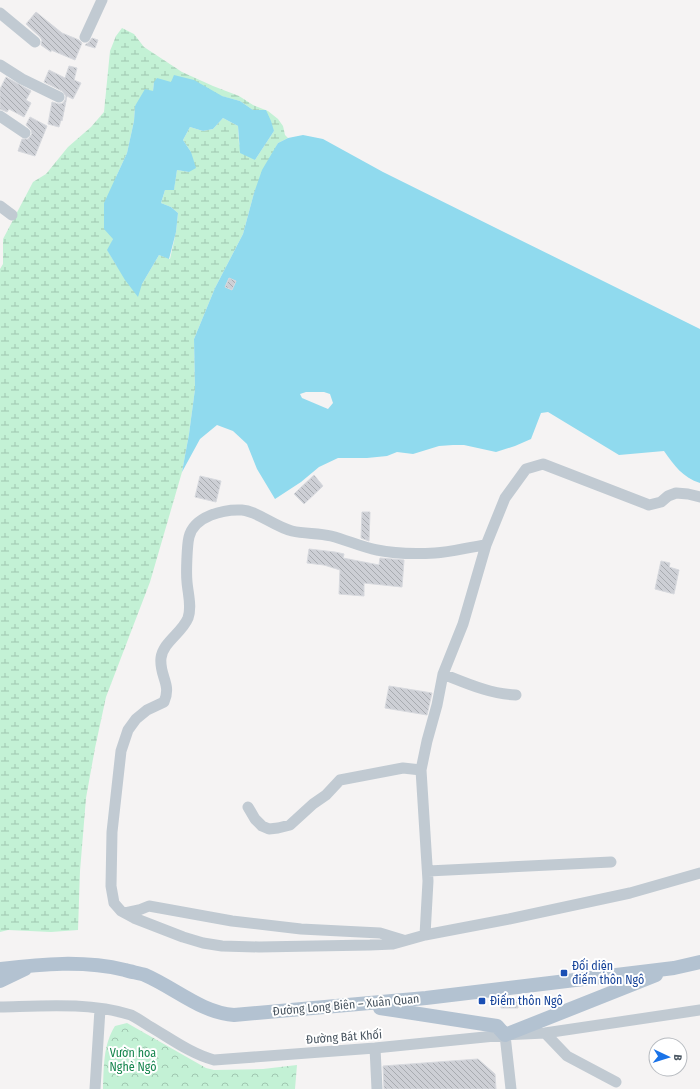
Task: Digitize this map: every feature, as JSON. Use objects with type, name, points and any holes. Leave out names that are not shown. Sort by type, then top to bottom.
[{"type":"main road","name":"Đường Long Biên – Xuân Quan","points":[[0,969],[70,963],[107,966],[145,975],[188,999],[224,1014],[234,1015],[360,1004],[674,968],[700,962]]},
{"type":"main road","points":[[0,981],[33,965]]},
{"type":"main road","points":[[360,1004],[497,1026],[505,1035],[674,968]]},
{"type":"street","points":[[85,37],[102,0]]},
{"type":"street","points":[[0,14],[35,42]]},
{"type":"street","points":[[0,65],[22,79],[59,97]]},
{"type":"street","points":[[0,116],[25,133]]},
{"type":"street","points":[[0,206],[12,215]]},
{"type":"street","points":[[425,935],[428,871],[421,770],[443,674],[463,624],[486,545],[505,498],[526,469],[543,464],[649,505],[661,502],[668,496],[676,493],[700,497]]},
{"type":"street","points":[[486,545],[435,553],[398,553],[379,551],[361,547],[330,536],[285,530],[251,512],[243,510],[220,512],[195,525],[188,541],[186,581],[189,614],[187,620],[164,650],[161,657],[161,666],[168,689],[167,697],[164,702],[147,710],[136,719],[128,730],[121,751],[113,820],[110,871],[114,903],[121,911],[134,918],[203,943],[222,946],[259,947],[370,945],[405,941],[425,935],[509,920],[622,895],[700,873]]},
{"type":"street","points":[[443,674],[495,693],[516,695]]},
{"type":"street","points":[[248,807],[255,819],[262,826],[278,828],[290,825],[313,804],[326,795],[340,780],[403,768],[421,770]]},
{"type":"street","points":[[428,871],[611,862]]},
{"type":"street","points":[[125,913],[149,906],[232,921],[301,928],[380,933],[405,941]]},
{"type":"street","name":"Đường Bát Khối","points":[[0,1007],[72,1006],[100,1009],[132,1016],[193,1051],[214,1060],[375,1048],[505,1035],[545,1033],[700,1010]]},
{"type":"street","points":[[95,1089],[100,1009]]},
{"type":"street","points":[[545,1033],[567,1056],[616,1082]]},
{"type":"street","points":[[505,1035],[511,1089]]},
{"type":"street","points":[[375,1048],[377,1089]]},
{"type":"green space","points":[[122,28],[134,34],[144,47],[182,72],[239,96],[253,105],[268,111],[278,119],[283,126],[285,135],[288,138],[278,143],[254,193],[243,234],[215,288],[194,339],[195,389],[182,472],[150,582],[106,697],[95,748],[86,798],[80,871],[78,930],[51,932],[8,930],[0,932],[0,269],[3,264],[3,239],[33,182],[46,174],[68,147],[91,127],[104,112],[110,51],[116,36]],"holes":[[[154,82],[172,83],[240,101],[253,110],[274,131],[255,160],[239,144],[238,126],[223,118],[213,129],[203,131],[190,127],[183,140],[191,152],[189,172],[177,170],[174,189],[165,190],[161,203],[171,207],[178,213],[176,232],[170,259],[159,255],[142,284],[116,265],[108,251],[113,239],[116,177],[127,153],[134,121],[135,106],[153,91]]]},
{"type":"green space","name":"Vườn hoa Nghè Ngô","points":[[127,1023],[206,1068],[214,1070],[263,1069],[297,1065],[295,1089],[103,1089],[104,1064],[108,1041],[115,1026]]},
{"type":"water","points":[[174,75],[194,80],[222,96],[240,101],[253,110],[266,110],[274,131],[255,160],[240,153],[238,126],[223,118],[213,129],[203,131],[190,127],[183,140],[191,152],[196,168],[189,172],[177,170],[174,190],[165,190],[161,203],[171,207],[178,213],[176,232],[169,259],[159,255],[142,284],[138,297],[125,280],[107,250],[113,239],[104,229],[104,203],[127,153],[134,121],[135,106],[145,89],[153,91],[154,82],[157,78],[171,82]]},
{"type":"water","points":[[303,135],[323,139],[383,172],[700,329],[700,483],[689,478],[675,466],[664,451],[619,455],[548,412],[541,413],[531,439],[515,446],[496,452],[464,445],[453,445],[439,446],[413,454],[397,452],[387,456],[338,458],[319,467],[301,482],[275,499],[257,469],[247,444],[233,431],[217,425],[200,439],[182,472],[195,389],[194,339],[215,288],[243,234],[262,170],[278,143],[288,138]],"holes":[[[306,392],[324,392],[330,394],[333,403],[328,409],[302,398],[300,394]]]},
{"type":"building","points":[[36,12],[62,33],[79,40],[82,43],[75,60],[51,50],[51,52],[41,45],[42,40],[40,37],[26,24]]},
{"type":"building","points":[[92,38],[98,40],[95,48],[85,45]]},
{"type":"building","points":[[69,66],[77,68],[74,80],[81,83],[73,99],[67,96],[62,121],[61,120],[59,127],[48,124],[52,102],[59,104],[63,103],[66,96],[62,91],[44,82],[49,70],[65,78]]},
{"type":"building","points":[[6,77],[31,91],[26,100],[31,103],[24,117],[9,109],[7,112],[0,109],[0,89]]},
{"type":"building","points":[[30,117],[47,126],[35,156],[18,151],[22,139],[28,139],[32,134],[31,130],[26,125]]},
{"type":"building","points":[[229,278],[236,281],[232,290],[225,287]]},
{"type":"building","points":[[314,475],[323,486],[304,504],[294,494]]},
{"type":"building","points":[[200,476],[221,481],[216,502],[195,497]]},
{"type":"building","points":[[362,512],[370,512],[369,541],[361,538]]},
{"type":"building","points":[[309,549],[344,554],[343,558],[379,565],[380,558],[404,560],[402,587],[364,583],[364,596],[339,594],[340,570],[324,565],[307,563]]},
{"type":"building","points":[[661,561],[670,563],[669,567],[679,570],[674,594],[655,589]]},
{"type":"building","points":[[389,686],[432,693],[427,715],[385,708]]},
{"type":"building","points":[[501,998],[518,998],[518,1008],[501,1008]]},
{"type":"building","points":[[478,1059],[495,1074],[496,1089],[384,1089],[383,1066]]},
{"type":"place","name":"Đối diện điếm thôn Ngô","points":[[564,973]]},
{"type":"place","name":"Điếm thôn Ngô","points":[[482,1001]]}]
